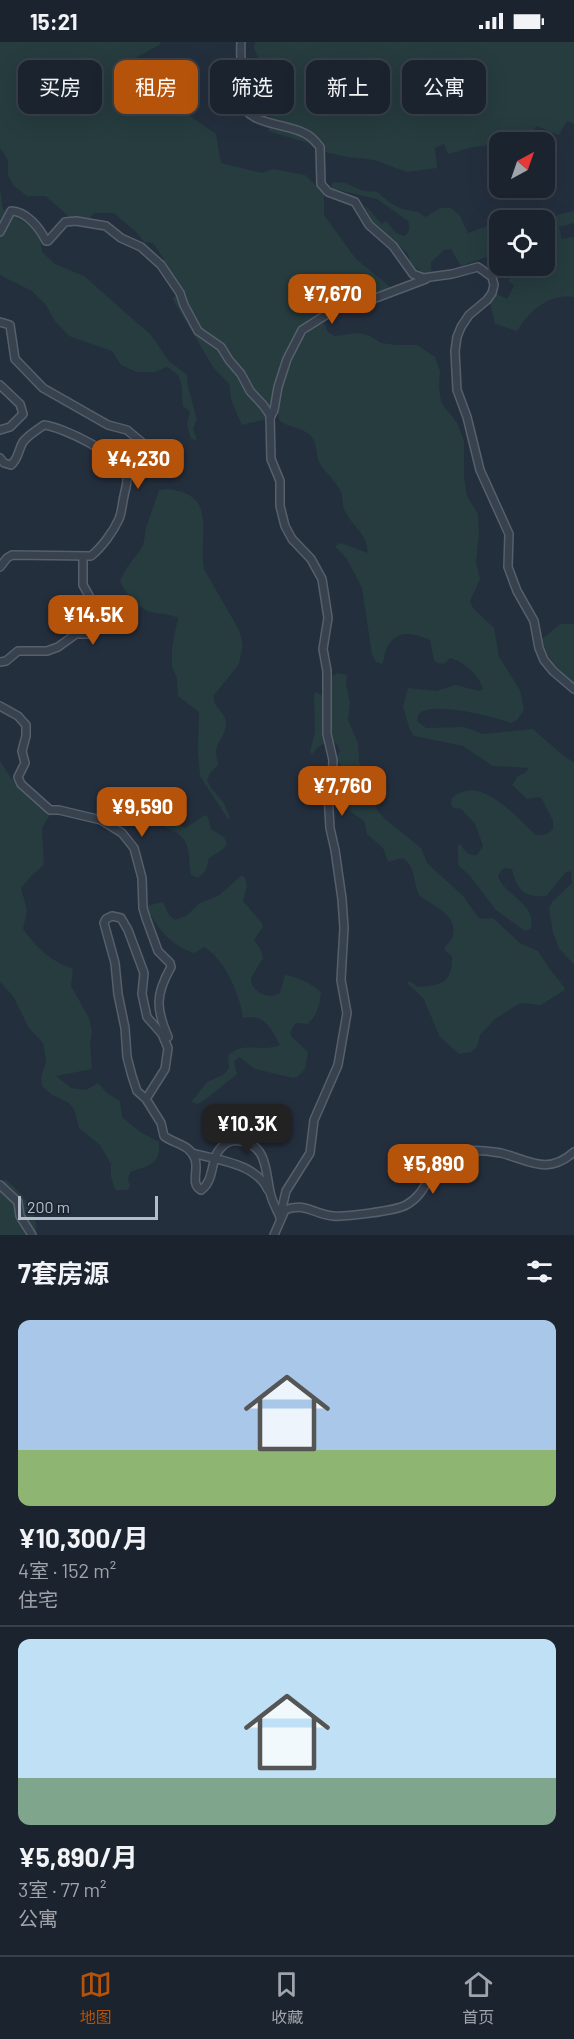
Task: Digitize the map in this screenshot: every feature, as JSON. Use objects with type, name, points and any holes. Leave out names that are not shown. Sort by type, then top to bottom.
[{"type":"street","points":[[241,42],[238,97],[245,112],[269,124],[285,126],[313,139],[321,147],[321,184],[328,192],[355,202],[369,225],[393,246],[413,274],[423,278],[478,267],[492,277],[492,292],[487,300],[469,315],[461,327],[455,351],[457,390],[467,417],[487,490],[509,534],[508,567],[517,591],[534,621],[539,648],[544,660],[553,671],[574,689]]},
{"type":"street","points":[[0,232],[10,211],[16,211],[32,222],[46,241],[60,230],[65,222],[76,221],[106,226],[121,238],[137,245],[168,273],[180,292],[184,305],[198,331],[221,347],[241,374],[250,391],[264,405],[270,418],[271,459],[280,481],[282,516],[292,539],[305,551],[320,574],[328,614],[323,649],[327,671],[327,735],[333,760],[332,783],[328,794],[330,828],[342,899],[344,928],[341,980],[347,1013],[338,1065],[314,1120],[310,1153],[286,1191],[274,1235]]},
{"type":"street","points":[[270,418],[287,360],[302,330],[351,299],[373,299],[435,276]]},
{"type":"street","points":[[0,322],[9,325],[15,359],[43,388],[108,425],[127,430],[163,460]]},
{"type":"street","points":[[0,385],[20,404],[23,414],[10,427],[0,430]]},
{"type":"street","points":[[0,458],[4,464],[11,465],[17,458],[23,442],[44,425],[52,426],[78,437],[114,459],[127,474],[119,519],[91,556],[12,555],[0,567]]},
{"type":"street","points":[[0,662],[6,662],[18,651],[47,651],[58,647],[75,634],[94,632],[97,627],[98,612],[83,585],[83,557]]},
{"type":"street","points":[[0,706],[18,716],[26,725],[22,751],[25,763],[18,777],[21,784],[50,810],[76,814],[111,825],[122,833],[137,853],[142,878],[143,908],[158,951],[171,967],[157,1003],[160,1020],[170,1044],[165,1069],[146,1099]]},
{"type":"street","points":[[168,1048],[162,1034],[147,1017],[142,994],[144,973],[128,930],[122,918],[112,916],[104,923],[116,963],[127,1057],[137,1092],[146,1099],[161,1124],[164,1136],[180,1143],[196,1159],[195,1185],[201,1190],[209,1182],[215,1158],[221,1147],[230,1141],[253,1145],[261,1153],[267,1169],[272,1198]]},
{"type":"street","points":[[280,1217],[285,1210],[295,1206],[332,1216],[405,1206],[422,1191],[438,1163],[460,1152],[477,1151],[501,1154],[534,1165],[561,1161],[574,1152]]},
{"type":"street","points":[[191,1153],[247,1168],[266,1185],[280,1217]]},
{"type":"street","points":[[0,1185],[18,1202],[20,1216],[32,1235]]},
{"type":"green space","points":[[0,42],[160,42],[161,44],[131,60],[114,60],[114,114],[156,114],[158,116],[187,114],[216,134],[221,163],[262,173],[273,169],[305,175],[324,193],[324,215],[356,259],[394,290],[373,299],[350,299],[299,335],[270,418],[242,425],[231,400],[229,384],[213,367],[172,298],[180,293],[161,265],[164,259],[153,243],[144,242],[114,213],[94,213],[90,218],[99,225],[71,221],[46,196],[27,196],[14,186],[8,175],[8,160],[0,148]]},
{"type":"green space","points":[[255,42],[574,42],[574,124],[567,121],[559,135],[536,126],[533,132],[489,132],[489,145],[448,154],[444,144],[435,148],[437,168],[407,172],[374,160],[316,150],[308,143],[268,131],[272,114],[294,114],[294,60],[259,60],[254,48]]},
{"type":"green space","points":[[333,182],[345,183],[364,191],[377,192],[392,204],[402,209],[418,212],[425,217],[441,208],[451,208],[460,216],[468,233],[489,226],[489,256],[461,266],[451,249],[444,250],[431,262],[431,273],[424,274],[411,264],[408,254],[372,221],[364,204],[382,224],[386,221],[396,233],[404,236],[409,229],[408,221],[377,199],[333,189],[331,186]]},
{"type":"green space","points":[[0,189],[3,209],[39,232],[42,252],[55,264],[84,276],[151,335],[169,361],[187,375],[197,419],[193,429],[197,440],[191,439],[187,424],[190,412],[183,406],[181,383],[177,374],[167,367],[155,372],[137,372],[121,365],[112,351],[69,336],[55,321],[46,305],[32,291],[0,275]]},
{"type":"green space","points":[[574,211],[574,223],[559,227],[562,239],[574,237],[574,297],[556,298],[541,305],[527,317],[517,331],[495,324],[490,302],[497,294],[507,299],[514,286],[508,281],[512,276],[555,276],[555,217]]},
{"type":"green space","points":[[324,323],[328,332],[334,336],[359,333],[370,336],[381,343],[417,345],[435,357],[440,371],[441,402],[457,423],[464,441],[464,478],[467,496],[478,514],[479,534],[476,562],[480,579],[470,601],[473,608],[494,628],[499,657],[520,690],[524,710],[517,720],[511,723],[451,709],[427,710],[420,713],[417,721],[426,728],[464,727],[483,734],[533,729],[574,762],[574,965],[559,948],[553,933],[549,908],[552,902],[572,883],[571,872],[565,873],[546,896],[538,896],[522,891],[512,869],[501,870],[498,877],[502,884],[530,913],[531,928],[525,931],[496,910],[470,876],[458,865],[458,846],[461,844],[471,855],[477,855],[483,846],[475,824],[461,809],[451,805],[452,798],[463,792],[474,791],[497,800],[536,835],[551,831],[553,821],[542,799],[539,797],[527,799],[512,785],[518,776],[529,768],[493,766],[463,746],[414,736],[403,707],[408,688],[436,691],[456,685],[479,691],[483,689],[481,684],[460,662],[450,658],[444,664],[437,663],[434,660],[430,640],[411,634],[394,638],[386,650],[382,664],[376,662],[372,655],[362,588],[347,559],[335,546],[341,543],[368,553],[363,536],[344,510],[338,486],[320,464],[312,437],[305,431],[279,420],[278,411],[283,386],[293,358],[305,336],[313,328]]},
{"type":"green space","points":[[168,489],[184,493],[194,499],[200,507],[203,518],[204,569],[239,630],[243,645],[239,664],[214,695],[215,703],[224,716],[226,724],[216,751],[218,765],[207,780],[224,803],[230,818],[228,819],[200,776],[199,712],[178,696],[177,678],[172,667],[172,648],[178,618],[144,609],[129,596],[120,581],[143,546],[146,528],[159,490]]},
{"type":"green space","points":[[560,624],[574,624],[574,684],[554,664],[541,640]]},
{"type":"green space","points":[[338,673],[347,675],[346,683],[350,704],[348,720],[358,743],[359,762],[374,786],[377,810],[421,848],[427,863],[463,896],[478,917],[493,918],[520,943],[538,951],[564,987],[565,990],[541,1005],[521,1003],[495,1019],[480,1035],[477,1047],[471,1052],[459,1054],[440,1037],[423,998],[407,981],[418,987],[439,984],[447,978],[452,957],[444,949],[452,938],[453,930],[449,917],[419,895],[407,861],[402,858],[388,862],[383,848],[367,834],[364,821],[334,800],[333,796],[337,794],[352,803],[358,793],[336,758],[340,751],[337,744],[326,743],[312,754],[310,752],[315,732],[314,694],[316,692],[323,696],[326,682]]},
{"type":"green space","points":[[0,761],[11,778],[51,813],[42,828],[44,865],[21,888],[27,910],[23,929],[45,953],[57,962],[73,969],[71,986],[89,1018],[92,1032],[90,1044],[92,1069],[56,1076],[71,1088],[86,1090],[98,1083],[107,1093],[120,1101],[122,1117],[140,1132],[159,1142],[158,1156],[152,1164],[130,1172],[128,1179],[130,1187],[127,1190],[116,1190],[114,1187],[111,1164],[100,1145],[79,1128],[74,1109],[69,1103],[51,1094],[42,1086],[41,1078],[46,1061],[43,1043],[29,1028],[13,996],[0,982]]},
{"type":"green space","points":[[205,815],[208,817],[211,829],[224,837],[227,844],[209,858],[206,870],[198,878],[191,875],[187,846],[182,837],[160,822],[164,816],[172,818],[185,828]]},
{"type":"green space","points":[[242,875],[247,884],[243,901],[263,927],[254,940],[263,958],[251,978],[252,985],[264,995],[272,996],[280,993],[285,975],[290,976],[304,981],[321,992],[320,1001],[311,1021],[308,1024],[296,1023],[290,1032],[291,1036],[308,1052],[305,1069],[297,1077],[255,1069],[239,1057],[234,1062],[237,1074],[198,1104],[191,1102],[207,1082],[223,1075],[229,1068],[228,1056],[233,1051],[280,1045],[270,1028],[262,1020],[243,1018],[239,999],[219,960],[204,947],[194,953],[178,946],[159,928],[146,906],[163,902],[169,915],[175,920],[186,916],[200,903],[218,896]]},
{"type":"green space","points":[[6,1180],[23,1197],[33,1212],[35,1235],[0,1235],[0,1183]]}]
